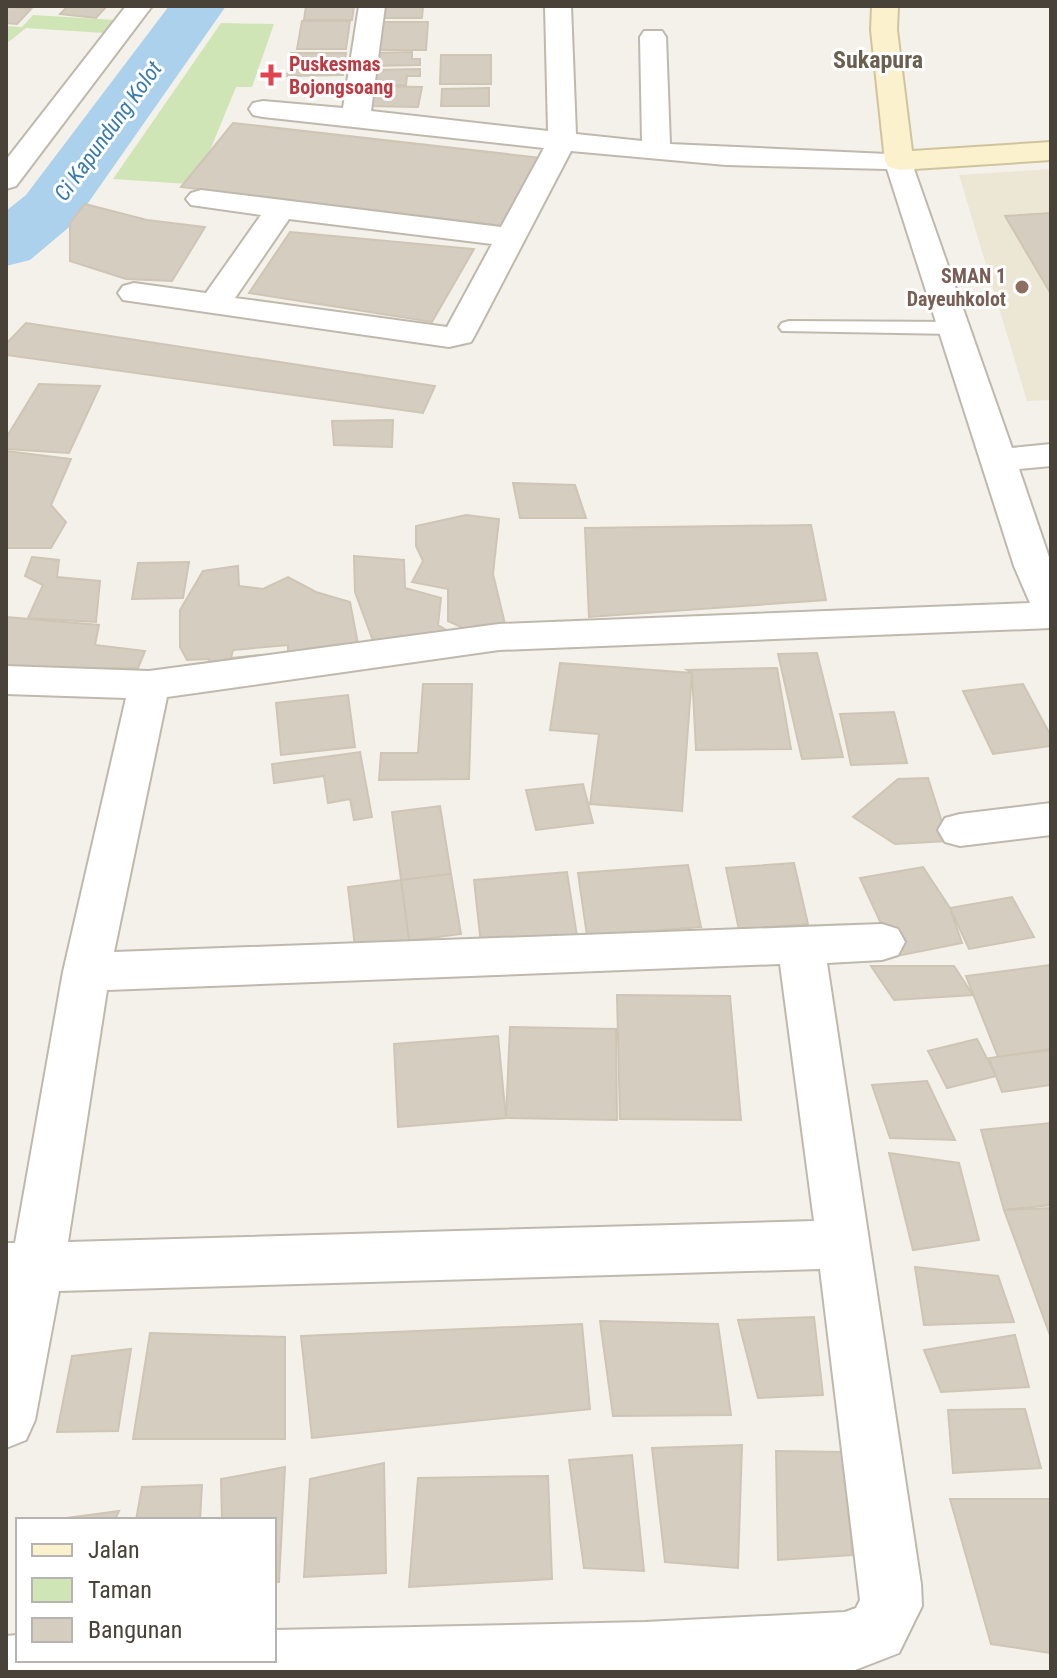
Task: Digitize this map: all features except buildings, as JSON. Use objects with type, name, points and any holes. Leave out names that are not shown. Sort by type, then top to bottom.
[{"type":"street","points":[[6,180],[139,6]]},
{"type":"street","points":[[356,116],[372,6]]},
{"type":"street","points":[[134,293],[456,337],[562,140],[558,6]]},
{"type":"street","points":[[885,6],[884,30],[899,161],[998,460],[1042,565],[1051,607]]},
{"type":"street","points":[[653,37],[656,151]]},
{"type":"street","points":[[263,109],[356,116],[656,151],[761,158],[899,161],[1051,151]]},
{"type":"street","points":[[201,199],[511,237]]},
{"type":"street","points":[[215,304],[281,209]]},
{"type":"street","points":[[998,460],[1051,455]]},
{"type":"street","points":[[6,680],[149,685],[499,637],[1051,615]]},
{"type":"street","points":[[6,1420],[21,1268],[149,685]]},
{"type":"street","points":[[960,830],[1051,819]]},
{"type":"street","points":[[86,972],[882,942]]},
{"type":"street","points":[[6,1667],[650,1662],[845,1643],[877,1631],[891,1606],[891,1584],[801,945]]},
{"type":"street","points":[[21,1268],[843,1244]]},
{"type":"lane","points":[[789,327],[955,328]]},
{"type":"shaded area","name":"SMAN 1 Dayeuhkolot","points":[[1051,169],[1051,400],[1027,401],[959,175]]},
{"type":"green space","points":[[33,15],[116,20],[104,33],[26,28],[6,44],[6,26],[22,27]]},
{"type":"green space","points":[[221,23],[274,24],[252,87],[236,87],[211,148],[188,184],[113,179]]},
{"type":"waterway","name":"Ci Kapundung Kolot","points":[[6,245],[50,209],[198,6]]},
{"type":"place","name":"Puskesmas Bojongsoang","points":[[271,75]]},
{"type":"place","name":"SMAN 1 Dayeuhkolot","points":[[1022,287]]},
{"type":"district","name":"Sukapura","points":[[878,60]]}]
